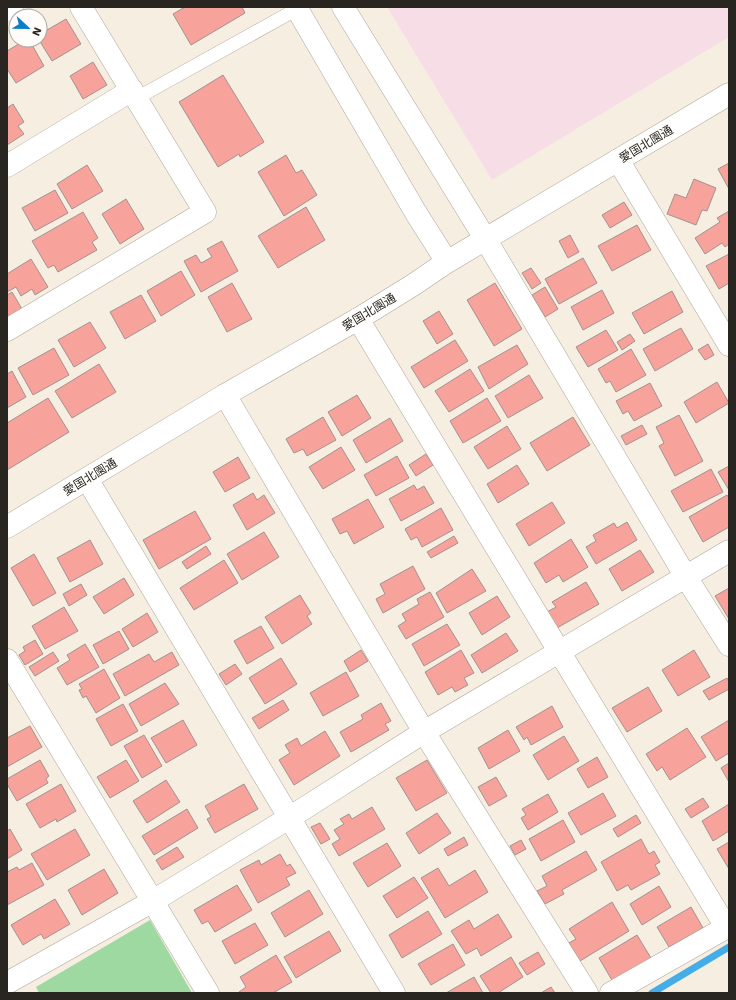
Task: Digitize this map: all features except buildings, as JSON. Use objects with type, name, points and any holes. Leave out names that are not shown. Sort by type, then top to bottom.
[{"type":"street","points":[[7,10],[12,7]]},
{"type":"street","points":[[7,330],[205,212],[81,7]]},
{"type":"street","points":[[343,7],[486,240],[686,577],[729,645]]},
{"type":"street","points":[[296,8],[416,213],[447,262]]},
{"type":"street","points":[[7,166],[134,94]]},
{"type":"street","name":"愛国北園通","points":[[7,527],[225,395],[358,319],[414,285],[447,262],[729,94]]},
{"type":"street","points":[[618,160],[729,345]]},
{"type":"street","points":[[358,319],[559,652],[728,926],[611,993]]},
{"type":"street","points":[[225,395],[424,732],[587,993]]},
{"type":"street","points":[[87,479],[394,993]]},
{"type":"street","points":[[12,981],[153,901],[289,818],[424,732],[729,551]]},
{"type":"street","points":[[7,660],[208,993]]},
{"type":"lane","points":[[134,94],[296,8]]},
{"type":"shaded area","points":[[387,7],[729,7],[729,37],[492,180]]},
{"type":"green space","points":[[150,920],[192,993],[39,993],[36,987]]},
{"type":"waterway","points":[[652,993],[729,947]]}]
